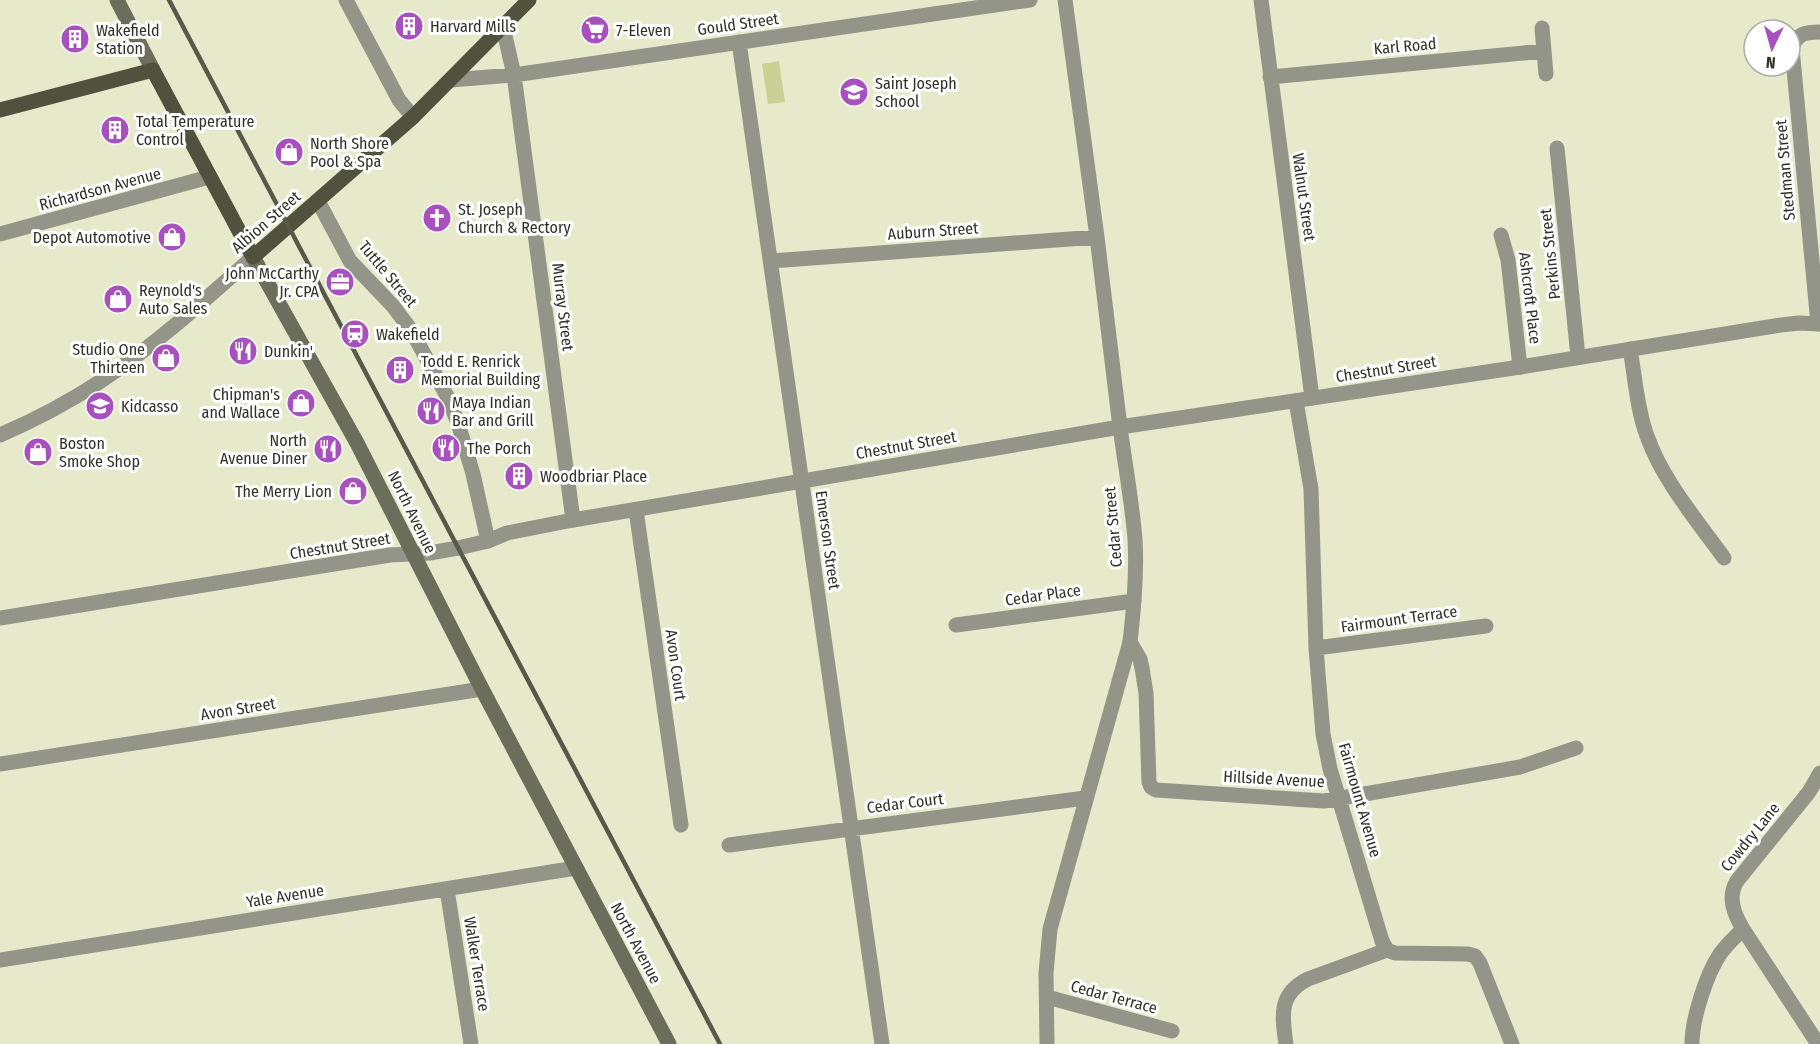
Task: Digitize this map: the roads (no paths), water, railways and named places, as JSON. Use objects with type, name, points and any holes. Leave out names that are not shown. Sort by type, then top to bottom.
[{"type":"main road","name":"North Avenue","points":[[117,0],[209,177],[357,443],[482,689],[669,1044]]},
{"type":"main road","name":"Albion Street","points":[[253,257],[413,117],[529,0]]},
{"type":"main road","points":[[0,110],[153,70]]},
{"type":"street","points":[[346,0],[399,100],[413,117]]},
{"type":"street","name":"Gould Street","points":[[451,80],[514,75],[1030,0]]},
{"type":"street","name":"Cedar Street","points":[[1047,1044],[1050,929],[1130,642],[1134,601],[1135,536],[1065,0]]},
{"type":"street","name":"Walnut Street","points":[[1261,0],[1312,398]]},
{"type":"street","name":"Murray Street","points":[[503,27],[514,75],[573,520]]},
{"type":"street","points":[[1542,28],[1546,74]]},
{"type":"street","name":"Stedman Street","points":[[1819,324],[1792,48],[1796,38],[1802,34],[1820,32]]},
{"type":"street","name":"Emerson Street","points":[[739,42],[882,1044]]},
{"type":"street","name":"Karl Road","points":[[1270,77],[1544,51]]},
{"type":"street","name":"Perkins Street","points":[[1557,148],[1578,357]]},
{"type":"street","name":"Richardson Avenue","points":[[0,234],[209,177]]},
{"type":"street","name":"Tuttle Street","points":[[318,201],[350,261],[399,314],[424,351],[442,386],[466,449],[488,541]]},
{"type":"street","name":"Ashcroft Place","points":[[1501,235],[1508,260],[1520,367]]},
{"type":"street","name":"Auburn Street","points":[[771,261],[1097,237]]},
{"type":"street","name":"Albion Street","points":[[0,435],[38,417],[102,381],[163,334],[253,257]]},
{"type":"street","name":"Chestnut Street","points":[[0,618],[390,555],[433,553],[488,541],[507,533],[573,520],[1120,427],[1781,325],[1819,324]]},
{"type":"street","points":[[1630,349],[1644,426],[1655,454],[1668,479],[1724,558]]},
{"type":"street","name":"Fairmount Avenue","points":[[1296,401],[1312,505],[1316,648],[1323,734],[1330,769],[1341,799],[1382,941],[1388,950]]},
{"type":"street","name":"Avon Court","points":[[636,510],[681,825]]},
{"type":"street","name":"Cedar Place","points":[[956,625],[1134,601]]},
{"type":"street","name":"Fairmount Terrace","points":[[1316,648],[1486,626]]},
{"type":"street","name":"Hillside Avenue","points":[[1130,642],[1142,665],[1152,788],[1322,801],[1520,767],[1576,748]]},
{"type":"street","name":"Avon Street","points":[[0,764],[482,689]]},
{"type":"street","name":"Cowdry Lane","points":[[1743,929],[1733,905],[1731,895],[1733,887],[1809,792],[1820,773]]},
{"type":"street","name":"Cedar Court","points":[[729,845],[1085,798]]},
{"type":"street","name":"Yale Avenue","points":[[0,960],[576,868]]},
{"type":"street","name":"Walker Terrace","points":[[447,889],[471,1044]]},
{"type":"street","points":[[1692,1044],[1695,1015],[1713,968],[1727,945],[1743,929],[1818,1044]]},
{"type":"street","points":[[1286,1044],[1283,1009],[1288,996],[1297,986],[1388,950],[1402,954],[1463,953],[1475,956],[1480,963],[1512,1044]]},
{"type":"street","name":"Cedar Terrace","points":[[1047,997],[1172,1031]]},
{"type":"railway","points":[[169,0],[720,1044]]},
{"type":"place","name":"Harvard Mills","points":[[409,26]]},
{"type":"place","name":"7-Eleven","points":[[595,30]]},
{"type":"place","name":"Wakefield Station","points":[[75,39]]},
{"type":"place","name":"Saint Joseph School","points":[[854,92]]},
{"type":"place","name":"Total Temperature Control","points":[[115,130]]},
{"type":"place","name":"North Shore Pool & Spa","points":[[289,152]]},
{"type":"place","name":"St. Joseph Church & Rectory","points":[[437,218]]},
{"type":"place","name":"Depot Automotive","points":[[172,237]]},
{"type":"place","name":"John McCarthy Jr. CPA","points":[[340,282]]},
{"type":"place","name":"Reynold's Auto Sales","points":[[118,299]]},
{"type":"place","name":"Wakefield","points":[[355,334]]},
{"type":"place","name":"Dunkin'","points":[[243,351]]},
{"type":"place","name":"Studio One Thirteen","points":[[166,358]]},
{"type":"place","name":"Todd E. Renrick Memorial Building","points":[[400,370]]},
{"type":"place","name":"Chipman's and Wallace","points":[[301,403]]},
{"type":"place","name":"Kidcasso","points":[[100,406]]},
{"type":"place","name":"Maya Indian Bar and Grill","points":[[431,411]]},
{"type":"place","name":"The Porch","points":[[446,448]]},
{"type":"place","name":"North Avenue Diner","points":[[328,449]]},
{"type":"place","name":"Boston Smoke Shop","points":[[38,452]]},
{"type":"place","name":"Woodbriar Place","points":[[519,476]]},
{"type":"place","name":"The Merry Lion","points":[[353,491]]}]
